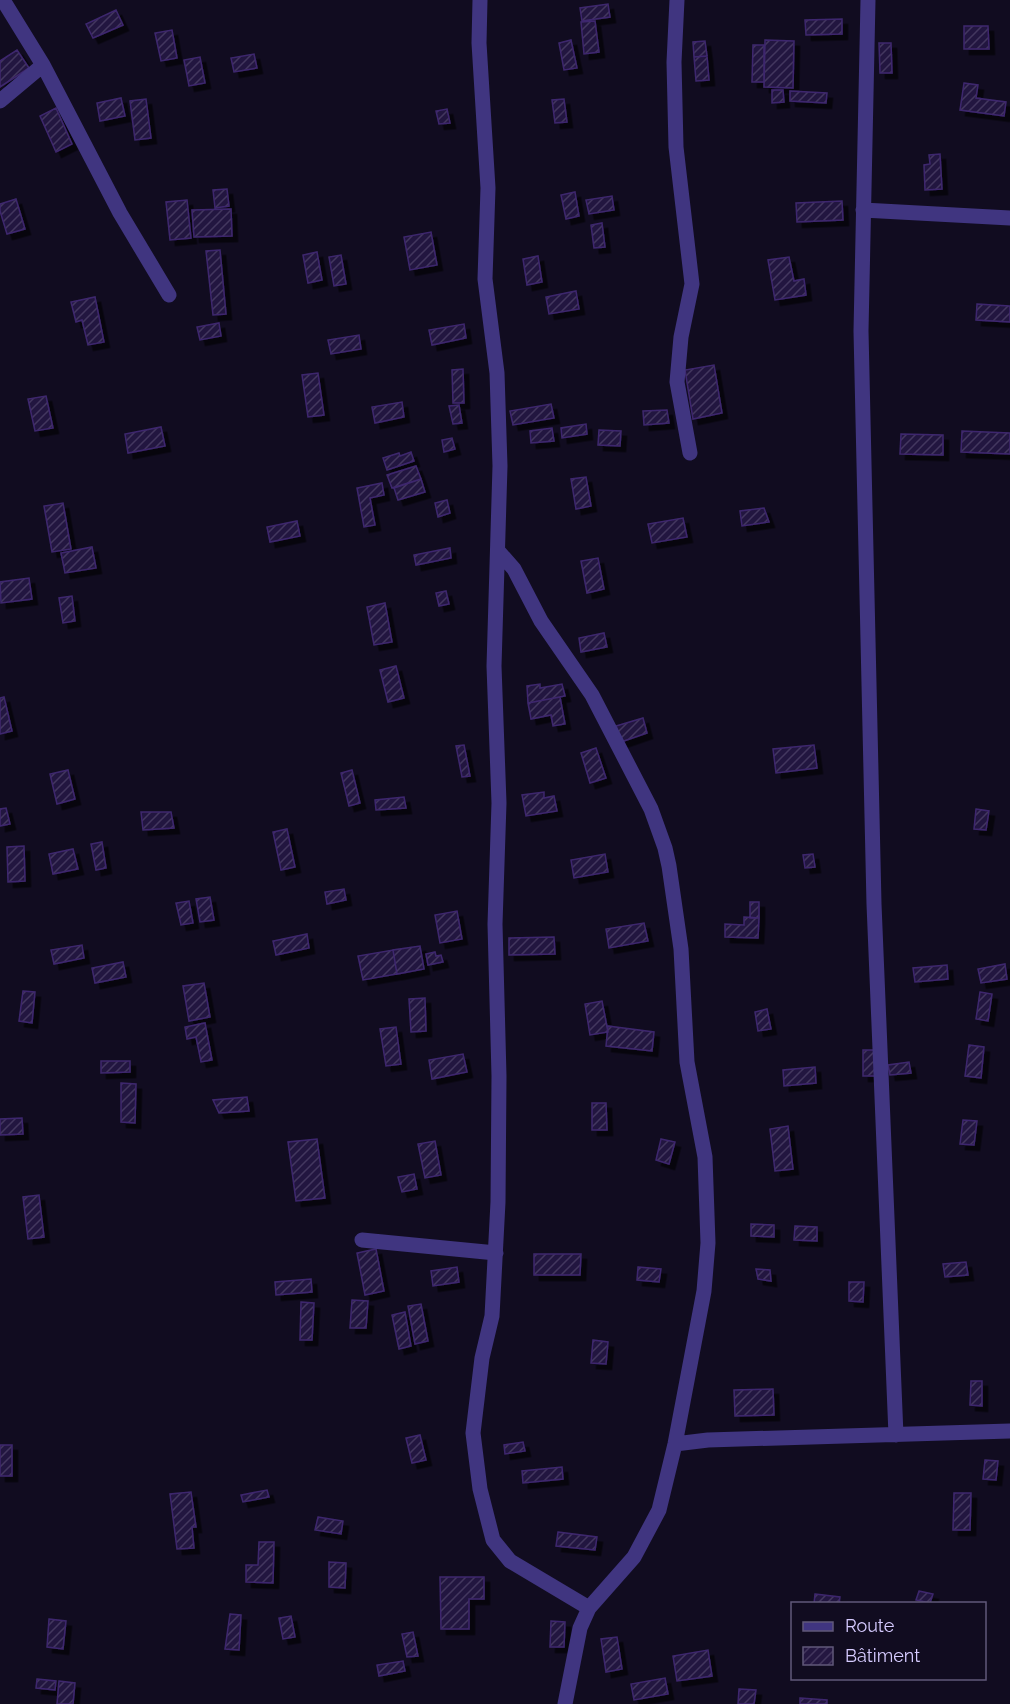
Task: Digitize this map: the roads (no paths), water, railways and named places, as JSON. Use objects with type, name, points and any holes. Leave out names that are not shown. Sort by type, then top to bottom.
[{"type":"street","points":[[3,0],[43,65],[120,213],[169,295]]},
{"type":"street","points":[[480,0],[479,43],[488,188],[485,279],[497,373],[500,466],[494,666],[499,803],[495,924],[499,1076],[498,1203],[492,1316],[482,1358],[473,1433],[480,1489],[494,1540],[510,1561],[589,1608]]},
{"type":"street","points":[[677,0],[674,62],[676,147],[692,284],[681,337],[677,382],[690,453]]},
{"type":"street","points":[[868,0],[861,332],[874,904],[896,1435]]},
{"type":"street","points":[[0,100],[43,65]]},
{"type":"street","points":[[863,210],[1010,218]]},
{"type":"street","points":[[499,552],[514,569],[540,621],[592,695],[651,809],[669,866],[681,949],[687,1062],[705,1157],[708,1243],[704,1291],[675,1444],[659,1510],[634,1557],[589,1608],[580,1628],[565,1704]]},
{"type":"street","points":[[362,1240],[496,1252]]},
{"type":"street","points":[[675,1444],[708,1440],[1010,1431]]}]
